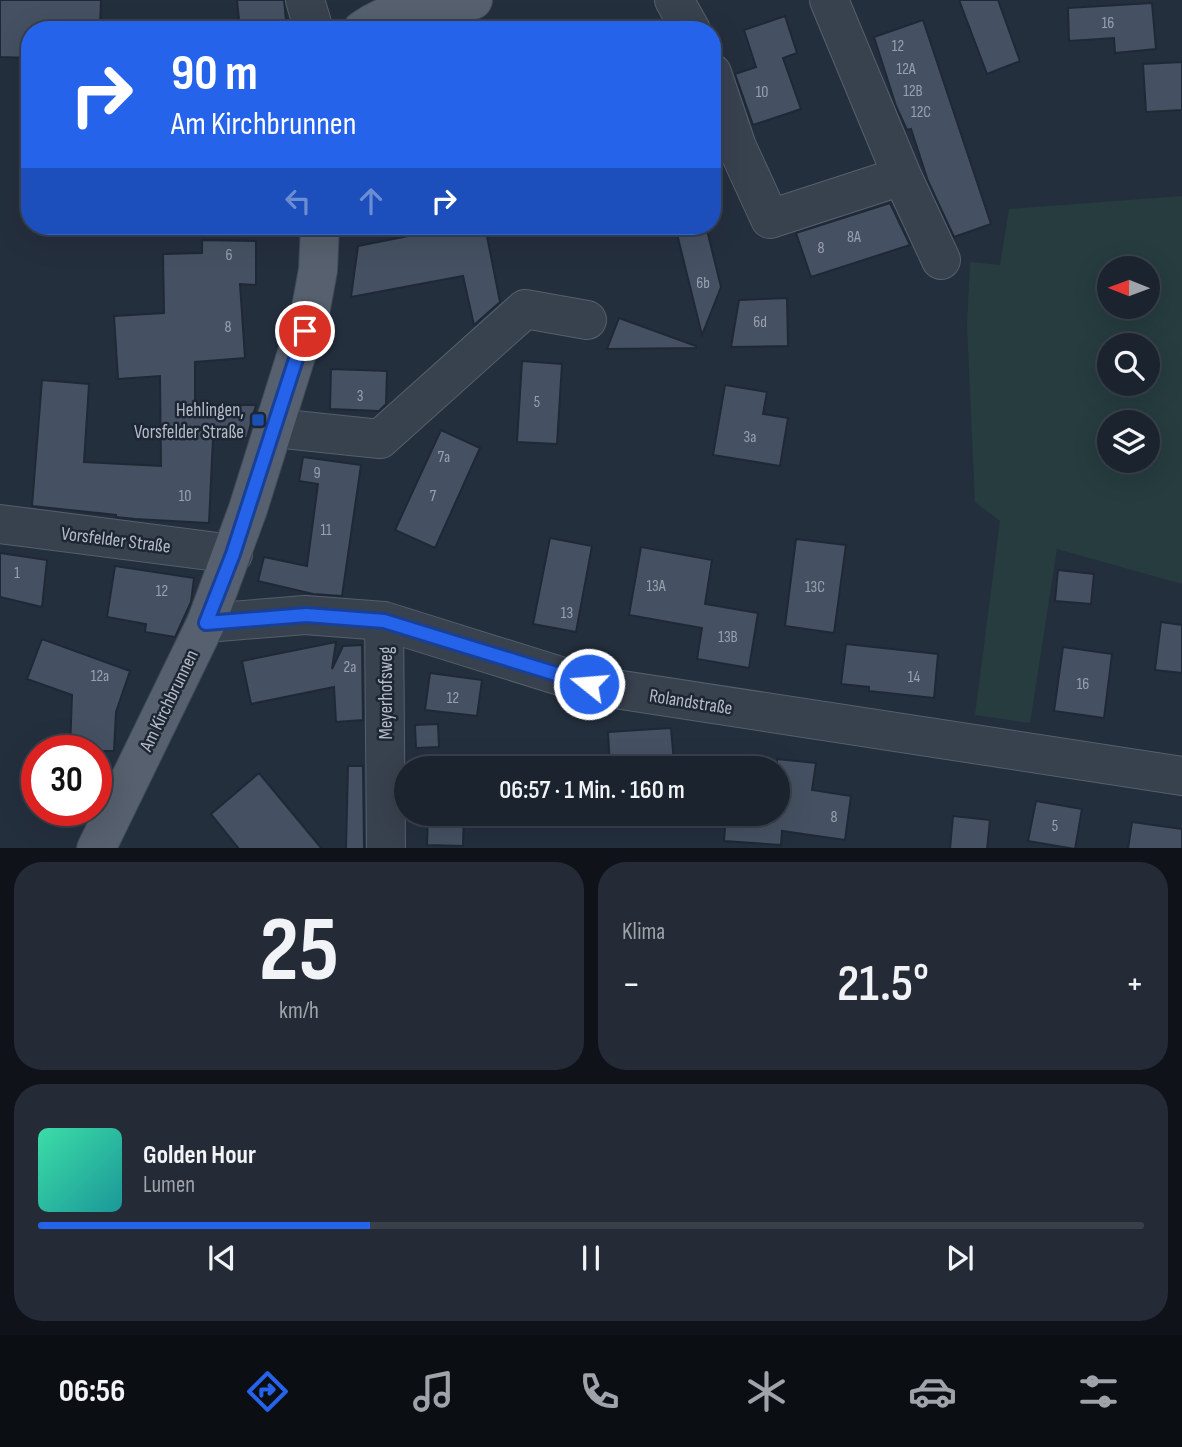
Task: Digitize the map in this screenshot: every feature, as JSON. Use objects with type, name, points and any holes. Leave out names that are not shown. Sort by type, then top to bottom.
[{"type":"main road","points":[[376,21],[398,12],[473,0]]},
{"type":"main road","name":"Am Kirchbrunnen","points":[[96,848],[206,623],[233,554],[311,309],[318,270],[320,235]]},
{"type":"street","points":[[305,0],[311,21]]},
{"type":"street","points":[[674,0],[686,21]]},
{"type":"street","points":[[830,0],[902,176],[941,260]]},
{"type":"street","points":[[721,116],[729,154],[770,219],[902,176]]},
{"type":"street","points":[[275,428],[380,439],[525,309],[587,320]]},
{"type":"street","name":"Vorsfelder Straße","points":[[0,524],[233,554]]},
{"type":"street","name":"Rolandstraße","points":[[206,623],[306,615],[384,621],[589,684],[1182,776]]},
{"type":"street","name":"Meyerhofsweg","points":[[384,621],[386,848]]},
{"type":"green space","points":[[1182,196],[1182,584],[1057,549],[1030,723],[975,715],[1000,521],[975,502],[967,326],[970,262],[1000,265],[1009,209]]},
{"type":"building","points":[[0,0],[101,0],[100,21],[21,21],[21,58],[0,57]]},
{"type":"building","points":[[237,0],[284,0],[286,21],[239,21]]},
{"type":"building","points":[[959,0],[998,0],[1020,61],[987,74]]},
{"type":"building","points":[[1152,3],[1156,49],[1115,53],[1114,38],[1069,41],[1068,8]]},
{"type":"building","points":[[785,16],[797,53],[783,58],[801,109],[753,125],[735,74],[756,67],[744,30]]},
{"type":"building","points":[[923,20],[991,224],[954,237],[928,181],[911,129],[907,130],[896,106],[874,37]]},
{"type":"building","points":[[1182,62],[1182,110],[1146,112],[1143,64]]},
{"type":"building","points":[[890,203],[910,245],[811,277],[796,233]]},
{"type":"building","points":[[413,235],[487,235],[500,302],[474,325],[463,276],[351,297],[358,246]]},
{"type":"building","points":[[677,235],[708,235],[721,287],[702,335]]},
{"type":"building","points":[[202,240],[256,241],[256,285],[240,284],[245,358],[195,362],[195,405],[256,405],[247,438],[213,438],[209,523],[135,519],[32,506],[42,380],[89,384],[84,462],[161,466],[160,376],[118,379],[114,316],[164,313],[163,254],[202,253]]},
{"type":"building","points":[[787,298],[788,346],[731,347],[739,300]]},
{"type":"building","points":[[619,318],[696,346],[696,348],[607,349]]},
{"type":"building","points":[[522,361],[562,364],[557,444],[517,442]]},
{"type":"building","points":[[331,369],[387,371],[386,404],[379,411],[330,409]]},
{"type":"building","points":[[725,385],[767,392],[763,414],[788,418],[780,466],[713,455]]},
{"type":"building","points":[[441,430],[480,448],[435,548],[395,530]]},
{"type":"building","points":[[303,457],[361,465],[342,596],[313,594],[258,581],[264,557],[307,566],[318,484],[299,481]]},
{"type":"building","points":[[550,538],[592,546],[576,632],[533,624]]},
{"type":"building","points":[[796,539],[846,545],[834,633],[785,626]]},
{"type":"building","points":[[641,547],[712,560],[705,604],[758,613],[749,668],[697,659],[702,628],[629,615]]},
{"type":"building","points":[[0,553],[47,560],[42,607],[0,597]]},
{"type":"building","points":[[115,566],[194,578],[191,602],[175,637],[145,632],[146,624],[107,617]]},
{"type":"building","points":[[1058,570],[1094,574],[1091,604],[1055,601]]},
{"type":"building","points":[[1161,622],[1182,625],[1182,673],[1155,670]]},
{"type":"building","points":[[42,639],[130,671],[116,712],[114,751],[112,735],[71,735],[72,695],[27,679]]},
{"type":"building","points":[[336,642],[332,669],[343,646],[362,645],[363,720],[336,722],[334,687],[251,704],[242,661]]},
{"type":"building","points":[[846,644],[938,654],[934,698],[869,691],[869,687],[841,684]]},
{"type":"building","points":[[1063,647],[1112,654],[1104,718],[1054,711]]},
{"type":"building","points":[[430,673],[482,680],[477,716],[425,710]]},
{"type":"building","points":[[438,724],[439,747],[416,748],[415,725]]},
{"type":"building","points":[[671,728],[673,756],[609,756],[608,732]]},
{"type":"building","points":[[790,760],[816,763],[812,790],[851,796],[845,840],[782,831],[781,845],[724,841],[725,826],[790,826]]},
{"type":"building","points":[[348,766],[363,766],[364,848],[346,848]]},
{"type":"building","points":[[259,773],[321,848],[238,848],[211,814]]},
{"type":"building","points":[[1036,801],[1082,809],[1075,848],[1028,841]]},
{"type":"building","points":[[953,816],[990,820],[987,848],[950,848]]},
{"type":"building","points":[[1132,822],[1182,829],[1182,848],[1128,848]]},
{"type":"building","points":[[428,826],[464,826],[463,846],[427,845]]},
{"type":"place","name":"Hehlingen, Vorsfelder Straße","points":[[258,420]]},
{"type":"route","points":[[305,331],[233,554],[206,623],[306,615],[384,621],[589,684]]}]
